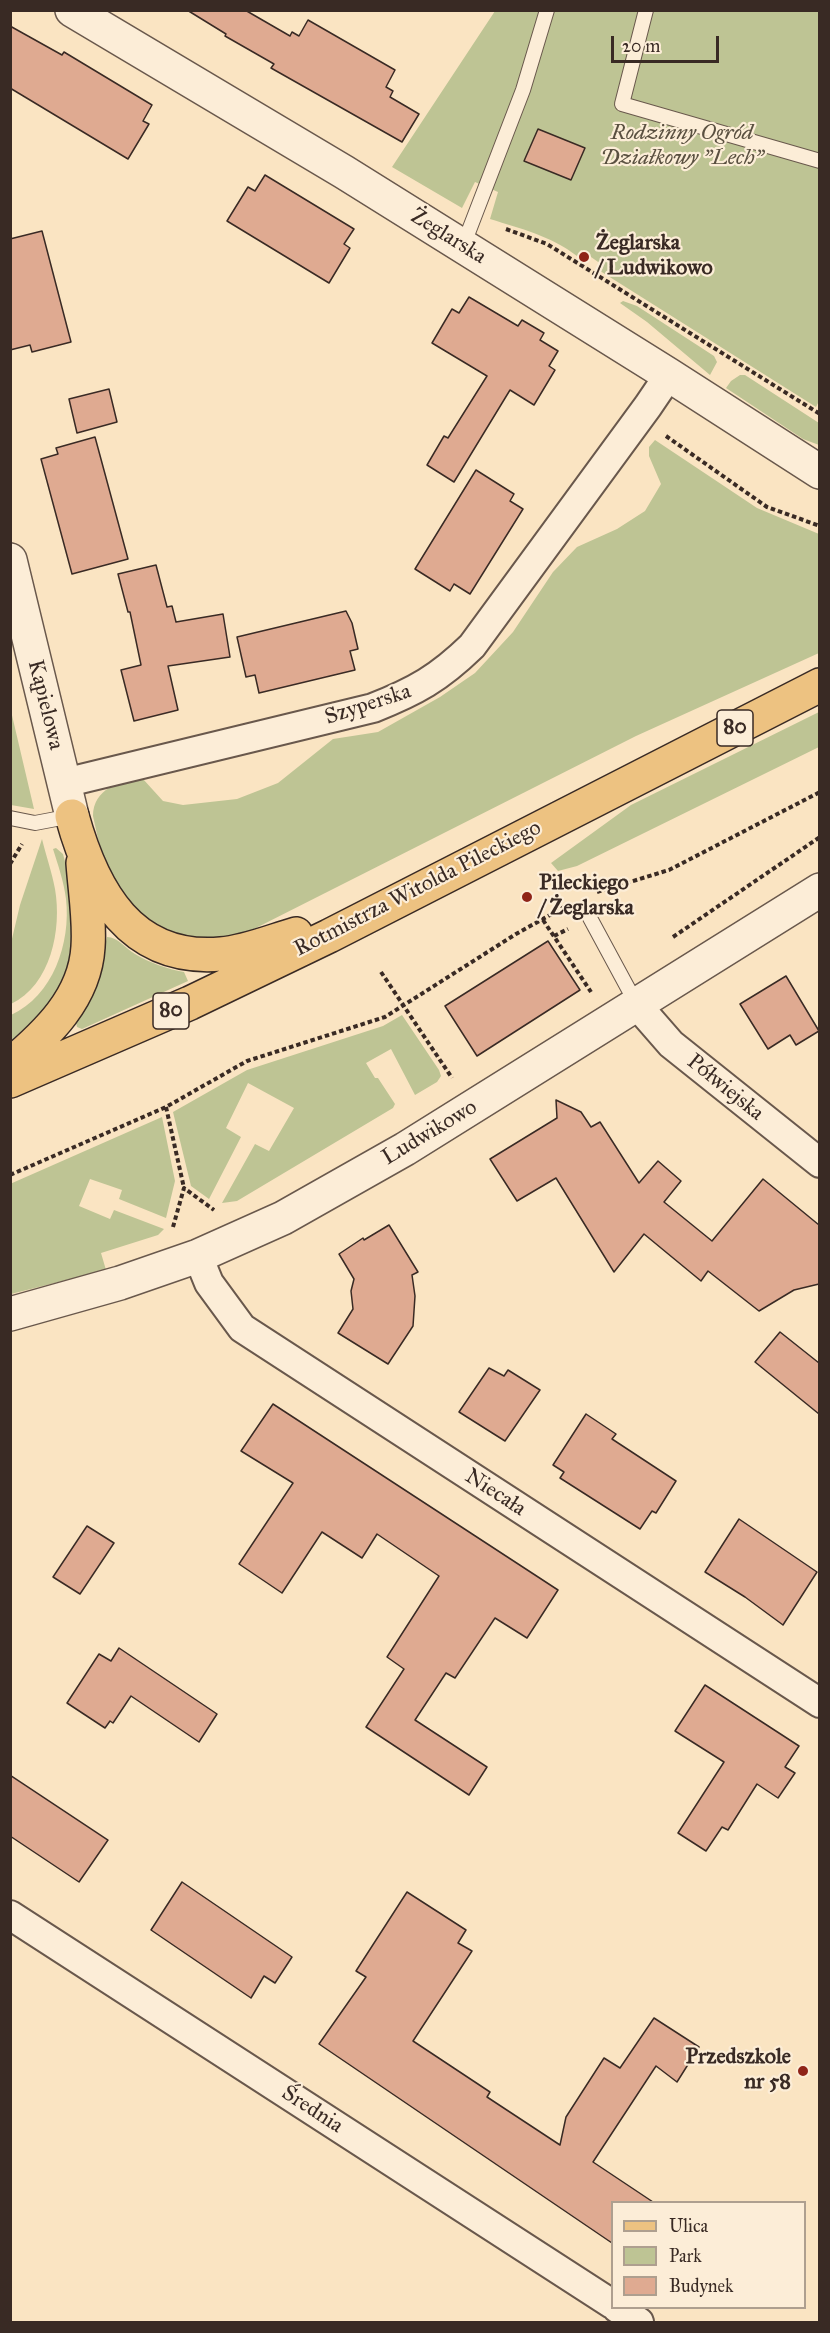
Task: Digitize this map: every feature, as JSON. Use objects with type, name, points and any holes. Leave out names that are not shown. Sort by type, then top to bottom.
[{"type":"main road","name":"Rotmistrza Witolda Pileckiego","points":[[10,1081],[190,1003],[329,936],[819,685]]},
{"type":"main road","points":[[10,1065],[51,1029],[74,996],[82,975],[88,950],[89,932],[82,850],[72,816]]},
{"type":"main road","points":[[82,850],[113,908],[128,926],[150,942],[174,952],[196,955],[223,954],[266,943],[392,903]]},
{"type":"street","name":"Żeglarska","points":[[72,10],[344,172],[669,375],[819,472]]},
{"type":"street","name":"Szyperska","points":[[64,783],[373,708],[415,692],[451,667],[472,646],[669,375]]},
{"type":"street","name":"Kąpielowa","points":[[10,560],[72,816]]},
{"type":"street","name":"Ludwikowo","points":[[10,1314],[120,1283],[198,1257],[256,1232],[394,1155],[819,890]]},
{"type":"street","name":"Półwiejska","points":[[637,1005],[671,1044],[819,1163]]},
{"type":"street","name":"Niecała","points":[[198,1257],[209,1283],[242,1328],[819,1703]]},
{"type":"street","name":"Średnia","points":[[10,1915],[611,2303]]},
{"type":"street","points":[[608,2322],[616,2309]]},
{"type":"street","points":[[619,2309],[639,2322]]},
{"type":"lane","points":[[463,246],[523,90],[547,10]]},
{"type":"lane","points":[[646,10],[622,104],[819,161]]},
{"type":"lane","points":[[10,818],[35,823],[72,816]]},
{"type":"lane","points":[[590,918],[637,1005]]},
{"type":"path","points":[[648,406],[659,430],[705,465],[767,507],[819,526]]},
{"type":"path","points":[[590,895],[669,870],[819,792]]},
{"type":"path","points":[[667,941],[819,837]]},
{"type":"path","points":[[10,1175],[166,1107],[247,1061],[385,1017],[516,934],[569,904]]},
{"type":"path","points":[[543,920],[592,993]]},
{"type":"path","points":[[381,972],[451,1079],[461,1072]]},
{"type":"path","points":[[583,999],[620,973]]},
{"type":"path","points":[[166,1107],[184,1188],[170,1237]]},
{"type":"path","points":[[184,1188],[222,1215]]},
{"type":"green space","name":"Rodzinny Ogród Działkowy \"Lech\"","points":[[495,11],[819,11],[819,401],[816,407],[597,269],[601,264],[581,250],[577,256],[546,238],[490,219],[498,192],[475,182],[462,208],[392,167]]},
{"type":"green space","points":[[623,301],[637,306],[714,356],[717,362],[710,375],[647,322],[620,303]]},
{"type":"green space","points":[[740,375],[745,375],[819,423],[819,445],[803,439],[726,388]]},
{"type":"green space","points":[[655,440],[757,508],[819,534],[819,653],[636,736],[242,935],[209,941],[156,928],[129,907],[104,866],[93,816],[94,807],[103,793],[125,781],[143,779],[163,801],[183,805],[237,799],[278,783],[333,739],[378,732],[440,697],[475,673],[513,632],[553,572],[577,547],[617,529],[645,511],[661,484],[649,456],[649,447]]},
{"type":"green space","points":[[11,711],[34,809],[11,805]]},
{"type":"green space","points":[[819,712],[819,747],[577,866],[558,871],[551,863],[631,805]]},
{"type":"green space","points":[[42,839],[55,889],[57,921],[55,938],[51,954],[36,984],[11,1004],[11,943],[20,905]]},
{"type":"green space","points":[[56,848],[63,854],[76,903],[70,968],[52,1003],[11,1042],[11,1015],[38,995],[48,982],[62,950],[67,916],[66,899],[53,849]]},
{"type":"green space","points":[[107,937],[115,939],[147,960],[184,972],[188,981],[82,1029],[77,1027],[76,1022],[98,978]]},
{"type":"green space","points":[[402,1015],[439,1070],[441,1076],[437,1082],[415,1095],[391,1049],[366,1063],[395,1104],[393,1108],[237,1201],[222,1203],[255,1144],[269,1151],[294,1108],[248,1083],[226,1128],[241,1137],[209,1199],[191,1186],[173,1112],[247,1070],[383,1026]]},
{"type":"green space","points":[[162,1117],[175,1181],[166,1218],[119,1199],[122,1190],[90,1179],[79,1206],[110,1219],[114,1210],[164,1229],[158,1235],[101,1253],[106,1270],[11,1294],[10,1184]]},
{"type":"building","points":[[187,10],[245,10],[290,36],[292,32],[299,36],[308,20],[395,70],[386,87],[393,91],[390,97],[419,114],[402,142],[271,68],[274,64],[225,36],[226,34]]},
{"type":"building","points":[[10,26],[62,55],[64,52],[152,105],[143,121],[149,124],[128,159],[10,88]]},
{"type":"building","points":[[538,129],[585,148],[571,180],[524,161]]},
{"type":"building","points":[[265,175],[354,229],[344,244],[350,248],[329,283],[227,221],[248,187],[255,191]]},
{"type":"building","points":[[42,231],[71,342],[32,352],[30,345],[10,350],[10,239]]},
{"type":"building","points":[[469,297],[518,326],[522,320],[544,333],[540,340],[558,351],[549,366],[555,370],[534,405],[510,390],[454,482],[427,465],[444,436],[448,438],[487,376],[432,343],[452,309],[459,313]]},
{"type":"building","points":[[109,389],[117,422],[77,433],[69,399]]},
{"type":"building","points":[[95,437],[128,559],[72,574],[41,459],[58,454],[56,448]]},
{"type":"building","points":[[476,470],[514,494],[510,501],[523,509],[470,594],[454,584],[450,591],[415,569]]},
{"type":"building","points":[[156,565],[167,607],[172,606],[176,622],[223,614],[230,657],[168,666],[178,710],[134,721],[121,670],[141,665],[130,612],[128,612],[118,574]]},
{"type":"building","points":[[346,611],[352,623],[358,649],[350,651],[355,670],[259,693],[255,675],[246,677],[237,637]]},
{"type":"building","points":[[548,941],[580,990],[477,1056],[445,1006]]},
{"type":"building","points":[[786,976],[819,1031],[796,1045],[790,1035],[768,1049],[740,1004]]},
{"type":"building","points":[[556,1100],[581,1112],[591,1127],[600,1122],[639,1183],[658,1161],[681,1181],[664,1202],[712,1241],[763,1179],[819,1225],[819,1284],[794,1290],[759,1311],[708,1271],[701,1281],[644,1234],[614,1272],[556,1178],[517,1201],[490,1159],[557,1118]]},
{"type":"building","points":[[389,1225],[418,1272],[412,1275],[415,1296],[413,1326],[388,1364],[338,1333],[353,1309],[351,1291],[354,1279],[339,1254]]},
{"type":"building","points":[[780,1332],[819,1363],[819,1414],[755,1362]]},
{"type":"building","points":[[489,1368],[504,1376],[508,1370],[540,1390],[505,1441],[459,1412]]},
{"type":"building","points":[[273,1404],[558,1590],[527,1638],[495,1618],[455,1678],[446,1673],[415,1720],[487,1767],[469,1795],[366,1727],[404,1669],[387,1657],[439,1576],[377,1534],[362,1558],[322,1532],[282,1593],[239,1564],[293,1483],[241,1451]]},
{"type":"building","points":[[586,1414],[616,1434],[612,1439],[676,1481],[656,1513],[652,1511],[640,1529],[560,1478],[564,1472],[553,1465]]},
{"type":"building","points":[[739,1519],[817,1572],[783,1625],[745,1597],[705,1572]]},
{"type":"building","points":[[87,1526],[114,1543],[80,1594],[53,1577]]},
{"type":"building","points":[[119,1648],[217,1714],[199,1742],[131,1696],[113,1723],[110,1721],[105,1728],[67,1703],[99,1654],[111,1661]]},
{"type":"building","points":[[705,1685],[799,1746],[785,1767],[795,1773],[778,1798],[757,1784],[728,1830],[722,1827],[706,1851],[678,1833],[724,1762],[675,1731]]},
{"type":"building","points":[[10,1775],[108,1840],[79,1882],[10,1836]]},
{"type":"building","points":[[182,1882],[292,1957],[275,1983],[264,1976],[251,1998],[151,1930]]},
{"type":"building","points":[[407,1892],[466,1930],[458,1943],[472,1951],[413,2041],[490,2092],[487,2097],[560,2145],[566,2117],[604,2058],[620,2068],[654,2018],[699,2047],[677,2082],[656,2066],[593,2162],[652,2201],[611,2201],[611,2242],[319,2044],[366,1977],[356,1971]]},
{"type":"place","name":"Żeglarska / Ludwikowo","points":[[584,257]]},
{"type":"place","name":"Pileckiego / Żeglarska","points":[[527,897]]},
{"type":"place","name":"Przedszkole nr 58","points":[[803,2071]]}]
